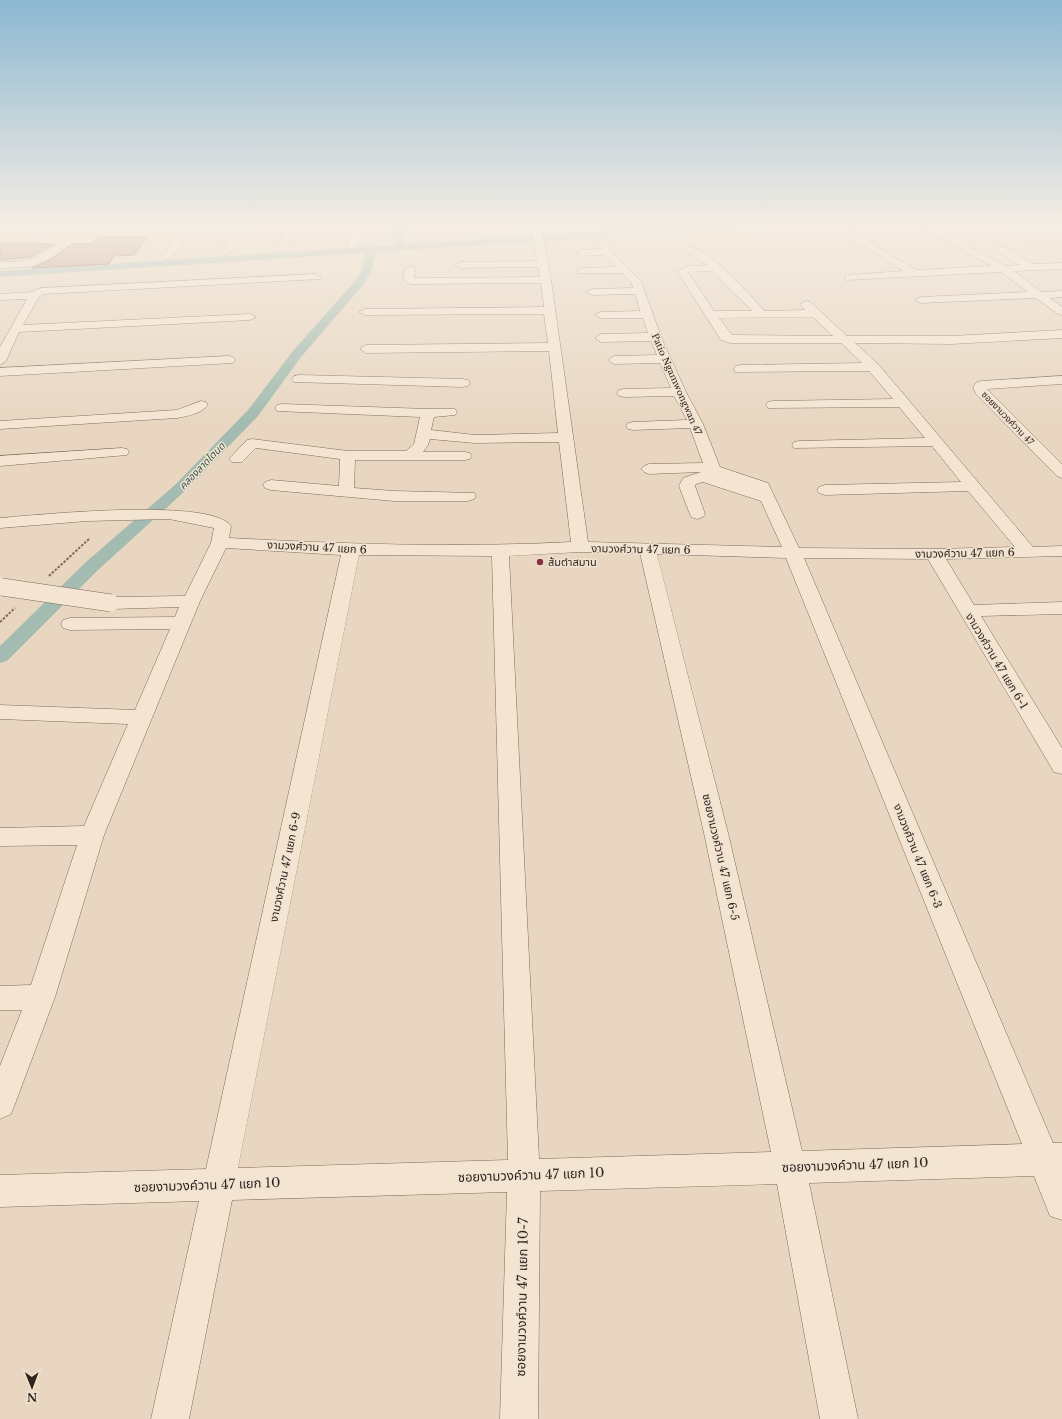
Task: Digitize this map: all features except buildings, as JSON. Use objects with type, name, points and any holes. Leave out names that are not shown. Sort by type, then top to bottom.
[{"type":"street","points":[[0,361],[9,334],[38,292]]},
{"type":"street","points":[[548,292],[580,548]]},
{"type":"street","name":"Patio Ngamwongwan 47","points":[[639,292],[678,392],[696,424],[710,471]]},
{"type":"street","points":[[696,292],[725,337],[730,339],[951,340],[1062,334]]},
{"type":"street","points":[[741,292],[762,314]]},
{"type":"street","points":[[1034,292],[1062,312]]},
{"type":"street","points":[[921,300],[1062,294]]},
{"type":"street","points":[[0,297],[35,295]]},
{"type":"street","points":[[806,304],[847,340],[873,366],[1028,552]]},
{"type":"street","points":[[365,312],[550,310]]},
{"type":"street","points":[[712,315],[816,313]]},
{"type":"street","points":[[601,315],[647,314]]},
{"type":"street","points":[[9,334],[250,317]]},
{"type":"street","points":[[601,338],[656,337]]},
{"type":"street","points":[[366,349],[554,347]]},
{"type":"street","points":[[614,360],[665,359]]},
{"type":"street","points":[[0,372],[229,360]]},
{"type":"street","points":[[740,369],[873,366]]},
{"type":"street","points":[[299,379],[398,397],[428,413],[450,412]]},
{"type":"street","name":"ซอยงามวงศ์วาน 47","points":[[1062,380],[998,383],[982,385],[980,387],[981,391],[1062,473]]},
{"type":"street","points":[[282,408],[398,397],[463,383]]},
{"type":"street","points":[[624,393],[678,392]]},
{"type":"street","points":[[773,405],[903,403]]},
{"type":"street","points":[[0,425],[176,414],[190,411],[201,405]]},
{"type":"street","points":[[410,456],[423,440],[428,413]]},
{"type":"street","points":[[633,426],[696,424]]},
{"type":"street","points":[[423,440],[466,441],[475,439],[567,437]]},
{"type":"street","points":[[800,445],[936,442]]},
{"type":"street","points":[[237,459],[252,444],[348,455],[466,456]]},
{"type":"street","points":[[0,461],[122,452]]},
{"type":"street","points":[[346,492],[348,455]]},
{"type":"street","points":[[649,469],[710,471]]},
{"type":"street","points":[[697,514],[687,486],[689,481],[710,471]]},
{"type":"street","name":"งามวงศ์วาน 47 แยก 6-3","points":[[710,471],[762,486],[768,498],[793,553],[1052,1159],[1062,1204]]},
{"type":"street","points":[[271,485],[394,496],[468,496]]},
{"type":"street","points":[[825,490],[972,486]]},
{"type":"street","points":[[0,523],[87,516],[169,514],[216,522],[223,526],[220,543],[181,623],[92,835],[41,997],[0,1104]]},
{"type":"street","name":"งามวงศ์วาน 47 แยก 6","points":[[220,543],[351,550],[500,551],[580,548],[647,548],[728,552],[934,554],[1062,551]]},
{"type":"street","name":"ซอยงามวงศ์วาน 47 แยก 6-5","points":[[647,548],[716,833],[790,1167],[839,1419]]},
{"type":"street","name":"งามวงศ์วาน 47 แยก 6-9","points":[[170,1419],[351,550]]},
{"type":"street","name":"ซอยงามวงศ์วาน 47 แยก 10-7","points":[[500,551],[524,1175],[519,1419]]},
{"type":"street","name":"งามวงศ์วาน 47 แยก 6-1","points":[[934,554],[967,611],[1062,766]]},
{"type":"street","points":[[1,587],[111,604],[191,601]]},
{"type":"street","points":[[967,611],[1062,608]]},
{"type":"street","points":[[70,624],[181,623]]},
{"type":"street","points":[[0,712],[141,717]]},
{"type":"street","points":[[0,837],[92,835]]},
{"type":"street","points":[[0,998],[41,997]]},
{"type":"street","name":"ซอยงามวงค์วาน 47 แยก 10","points":[[0,1191],[1052,1159]]},
{"type":"waterway","name":"คลองลาดโตนด","points":[[0,657],[92,566],[181,487],[253,413],[297,354],[351,292]]},
{"type":"place","name":"ส้มตำสมาน","points":[[540,562]]}]
